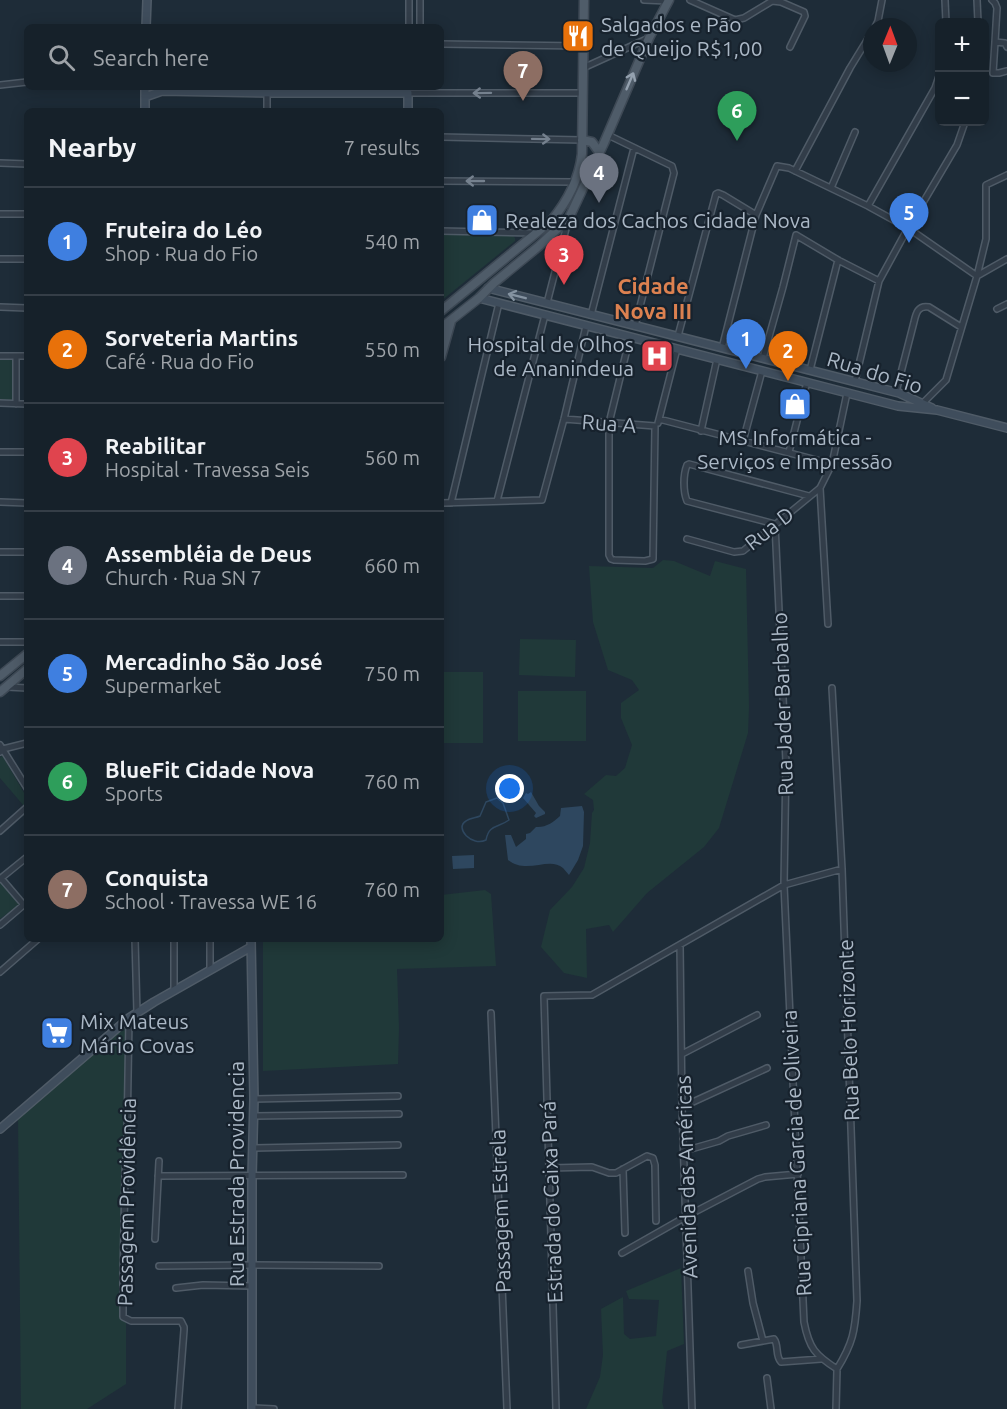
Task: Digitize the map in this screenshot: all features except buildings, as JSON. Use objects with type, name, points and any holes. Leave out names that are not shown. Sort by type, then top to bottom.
[{"type":"main road","points":[[444,309],[551,221],[560,211],[575,182],[581,165],[584,0]]},
{"type":"main road","points":[[444,327],[569,218],[608,135],[649,38],[669,0]]},
{"type":"main road","points":[[582,140],[592,142],[599,152]]},
{"type":"main road","points":[[486,275],[491,277],[491,286]]},
{"type":"main road","points":[[462,294],[463,300],[469,305]]},
{"type":"main road","points":[[444,346],[451,321]]},
{"type":"main road","points":[[0,676],[24,656]]},
{"type":"main road","points":[[2,689],[24,671]]},
{"type":"street","points":[[146,24],[147,0]]},
{"type":"street","points":[[409,0],[409,24]]},
{"type":"street","points":[[420,0],[420,24]]},
{"type":"street","points":[[644,0],[669,0]]},
{"type":"street","points":[[690,0],[735,20],[744,18],[772,2],[781,2],[804,12],[805,16],[790,47]]},
{"type":"street","points":[[879,18],[882,0]]},
{"type":"street","points":[[945,0],[946,18]]},
{"type":"street","points":[[977,0],[978,18]]},
{"type":"street","points":[[992,0],[997,8],[993,73],[999,74],[1007,71]]},
{"type":"street","points":[[583,68],[649,38]]},
{"type":"street","points":[[995,42],[1005,43],[1007,47]]},
{"type":"street","points":[[444,44],[583,46]]},
{"type":"street","points":[[795,171],[863,47]]},
{"type":"street","points":[[0,86],[24,82]]},
{"type":"street","points":[[145,90],[145,108]]},
{"type":"street","points":[[158,90],[162,92]]},
{"type":"street","points":[[145,97],[162,92],[583,93]]},
{"type":"street","points":[[868,206],[935,92]]},
{"type":"street","points":[[267,93],[267,108]]},
{"type":"street","points":[[408,93],[408,108]]},
{"type":"street","points":[[855,381],[879,281],[957,145],[964,126]]},
{"type":"street","points":[[831,188],[855,132]]},
{"type":"street","points":[[608,135],[674,169],[635,326]]},
{"type":"street","points":[[444,137],[582,140]]},
{"type":"street","points":[[591,315],[634,148]]},
{"type":"street","points":[[0,163],[24,164]]},
{"type":"street","points":[[722,348],[756,215],[777,166],[789,168],[908,228],[977,276]]},
{"type":"street","points":[[921,405],[946,380],[977,276],[986,239],[986,185],[1007,175]]},
{"type":"street","points":[[444,181],[575,182]]},
{"type":"street","points":[[678,336],[714,196],[718,193],[723,195],[756,215]]},
{"type":"street","points":[[0,214],[24,214]]},
{"type":"street","points":[[547,303],[569,218]]},
{"type":"street","points":[[444,231],[538,233]]},
{"type":"street","points":[[763,358],[796,235],[879,281]]},
{"type":"street","points":[[0,259],[24,259]]},
{"type":"street","points":[[977,276],[1007,259]]},
{"type":"street","points":[[810,370],[838,260]]},
{"type":"street","name":"Rua do Fio","points":[[491,286],[591,315],[896,392],[921,405],[1007,428]]},
{"type":"street","name":"Rua do Fio","points":[[479,298],[898,406],[921,405]]},
{"type":"street","points":[[451,503],[499,303]]},
{"type":"street","points":[[997,309],[1007,304]]},
{"type":"street","points":[[0,307],[24,308]]},
{"type":"street","points":[[896,392],[917,311],[920,308],[929,307],[961,327]]},
{"type":"street","points":[[497,501],[545,315]]},
{"type":"street","points":[[444,503],[543,500],[586,326]]},
{"type":"street","points":[[630,337],[609,423],[610,559],[650,561],[654,556],[655,426],[659,419],[677,349]]},
{"type":"street","points":[[692,353],[696,348],[696,341]]},
{"type":"street","points":[[705,356],[704,350],[709,344]]},
{"type":"street","points":[[0,356],[24,356]]},
{"type":"street","points":[[16,356],[16,404]]},
{"type":"street","points":[[701,431],[717,359]]},
{"type":"street","points":[[743,441],[762,371]]},
{"type":"street","points":[[789,452],[807,382]]},
{"type":"street","name":"Rua D","points":[[687,538],[740,552],[820,488],[832,464],[847,393]]},
{"type":"street","points":[[0,404],[24,404]]},
{"type":"street","name":"Rua A","points":[[564,419],[655,426]]},
{"type":"street","name":"Rua A","points":[[659,419],[832,464]]},
{"type":"street","points":[[0,452],[24,452]]},
{"type":"street","points":[[776,524],[687,501],[685,469],[687,465],[809,496]]},
{"type":"street","points":[[820,488],[828,624]]},
{"type":"street","points":[[0,502],[24,503]]},
{"type":"street","name":"Rua Jader Barbalho","points":[[776,524],[786,762],[784,885]]},
{"type":"street","points":[[0,552],[24,552]]},
{"type":"street","points":[[0,596],[24,596]]},
{"type":"street","points":[[0,642],[24,642]]},
{"type":"street","points":[[2,689],[24,688]]},
{"type":"street","name":"Rua Belo Horizonte","points":[[832,688],[842,869],[857,1301],[854,1334],[837,1369]]},
{"type":"street","points":[[24,744],[1,749],[24,784]]},
{"type":"street","points":[[1,829],[24,810]]},
{"type":"street","points":[[24,860],[1,879],[24,902]]},
{"type":"street","points":[[680,945],[784,885],[842,869]]},
{"type":"street","name":"Rua Cipriana Garcia de Oliveira","points":[[784,885],[804,1322],[809,1342],[818,1356],[837,1369]]},
{"type":"street","points":[[0,925],[24,904]]},
{"type":"street","points":[[0,972],[35,942]]},
{"type":"street","points":[[135,942],[137,1013]]},
{"type":"street","points":[[174,942],[174,991]]},
{"type":"street","points":[[210,942],[210,970]]},
{"type":"street","points":[[0,1129],[129,1018],[251,943]]},
{"type":"street","name":"Rua Estrada Providencia","points":[[251,943],[254,1099],[252,1408]]},
{"type":"street","name":"Estrada do Caixa Pará","points":[[556,1409],[544,996],[592,995],[680,945]]},
{"type":"street","name":"Avenida das Américas","points":[[680,945],[682,1107],[692,1409]]},
{"type":"street","name":"Passagem Estrela","points":[[491,1013],[507,1409]]},
{"type":"street","points":[[682,1054],[757,1016]]},
{"type":"street","name":"Passagem Providência","points":[[129,1018],[123,1317],[131,1321],[181,1321],[184,1330],[178,1409]]},
{"type":"street","points":[[682,1107],[767,1068]]},
{"type":"street","points":[[254,1099],[398,1096]]},
{"type":"street","points":[[254,1116],[399,1114]]},
{"type":"street","points":[[684,1151],[766,1125]]},
{"type":"street","points":[[254,1148],[398,1145]]},
{"type":"street","points":[[550,1168],[592,1167],[614,1173],[647,1156],[654,1158],[656,1221]]},
{"type":"street","points":[[155,1239],[159,1161]]},
{"type":"street","points":[[623,1169],[625,1233]]},
{"type":"street","points":[[622,1253],[758,1179],[798,1174]]},
{"type":"street","points":[[158,1176],[403,1175]]},
{"type":"street","points":[[159,1266],[379,1266]]},
{"type":"street","points":[[748,1271],[753,1303],[763,1341]]},
{"type":"street","points":[[176,1288],[203,1285],[252,1286]]},
{"type":"street","points":[[741,1345],[775,1340],[781,1362],[821,1359]]},
{"type":"street","points":[[836,1409],[837,1369]]},
{"type":"street","points":[[766,1378],[771,1409]]},
{"type":"street","points":[[252,1408],[274,1409]]},
{"type":"green space","points":[[444,234],[513,236],[515,241],[444,299]]},
{"type":"green space","points":[[0,359],[14,359],[12,401],[0,401]]},
{"type":"green space","points":[[663,560],[674,561],[710,576],[715,561],[746,569],[748,733],[719,828],[704,847],[647,893],[613,932],[609,925],[586,929],[587,978],[564,973],[541,947],[550,910],[572,887],[584,868],[594,810],[593,800],[584,794],[606,775],[616,776],[625,768],[632,745],[621,718],[621,703],[639,690],[632,680],[608,670],[593,622],[589,566],[653,568]]},
{"type":"green space","points":[[520,639],[576,640],[575,677],[519,675]]},
{"type":"green space","points":[[444,672],[483,672],[483,743],[444,743]]},
{"type":"green space","points":[[518,691],[586,691],[586,741],[518,741]]},
{"type":"green space","points":[[2,755],[24,793],[24,806],[0,778]]},
{"type":"green space","points":[[2,880],[21,903],[0,919],[0,882]]},
{"type":"green space","points":[[485,890],[491,894],[496,966],[397,969],[398,1064],[263,1071],[263,942],[444,942],[444,895]]},
{"type":"green space","points":[[126,1026],[126,1384],[87,1409],[21,1409],[18,1117]]},
{"type":"green space","points":[[681,1268],[684,1344],[667,1351],[662,1402],[664,1409],[586,1409],[600,1377],[603,1355],[601,1309],[623,1297],[624,1334],[630,1339],[656,1336],[659,1300],[629,1299],[626,1291]]},
{"type":"water","points":[[531,792],[545,812],[536,818],[534,816],[536,813],[523,798],[526,793]]},
{"type":"water","points":[[582,806],[584,812],[583,846],[569,875],[557,865],[523,866],[508,860],[505,835],[511,835],[516,847],[526,839],[526,834],[536,827],[546,826],[558,818],[561,808]]},
{"type":"water","points":[[474,855],[474,868],[453,869],[452,856]]},
{"type":"waterway","points":[[497,798],[503,803],[509,820],[489,831],[486,840],[470,839],[463,832],[463,824],[480,816],[486,802],[497,798]]},
{"type":"place","name":"Salgados e Pão de Queijo R$1,00","points":[[578,36]]},
{"type":"place","name":"Conquista","points":[[523,101]]},
{"type":"place","name":"BlueFit Cidade Nova","points":[[737,141]]},
{"type":"place","name":"Assembléia de Deus","points":[[599,203]]},
{"type":"place","name":"Realeza dos Cachos Cidade Nova","points":[[482,220]]},
{"type":"place","name":"Mercadinho São José","points":[[909,243]]},
{"type":"place","name":"Reabilitar","points":[[564,285]]},
{"type":"place","name":"Hospital de Olhos de Ananindeua","points":[[657,356]]},
{"type":"place","name":"Fruteira do Léo","points":[[746,369]]},
{"type":"place","name":"Sorveteria Martins","points":[[788,381]]},
{"type":"place","name":"MS Informática - Serviços e Impressão","points":[[795,404]]},
{"type":"place","name":"Mix Mateus Mário Covas","points":[[57,1033]]},
{"type":"district","name":"Cidade Nova III","points":[[653,298]]}]
